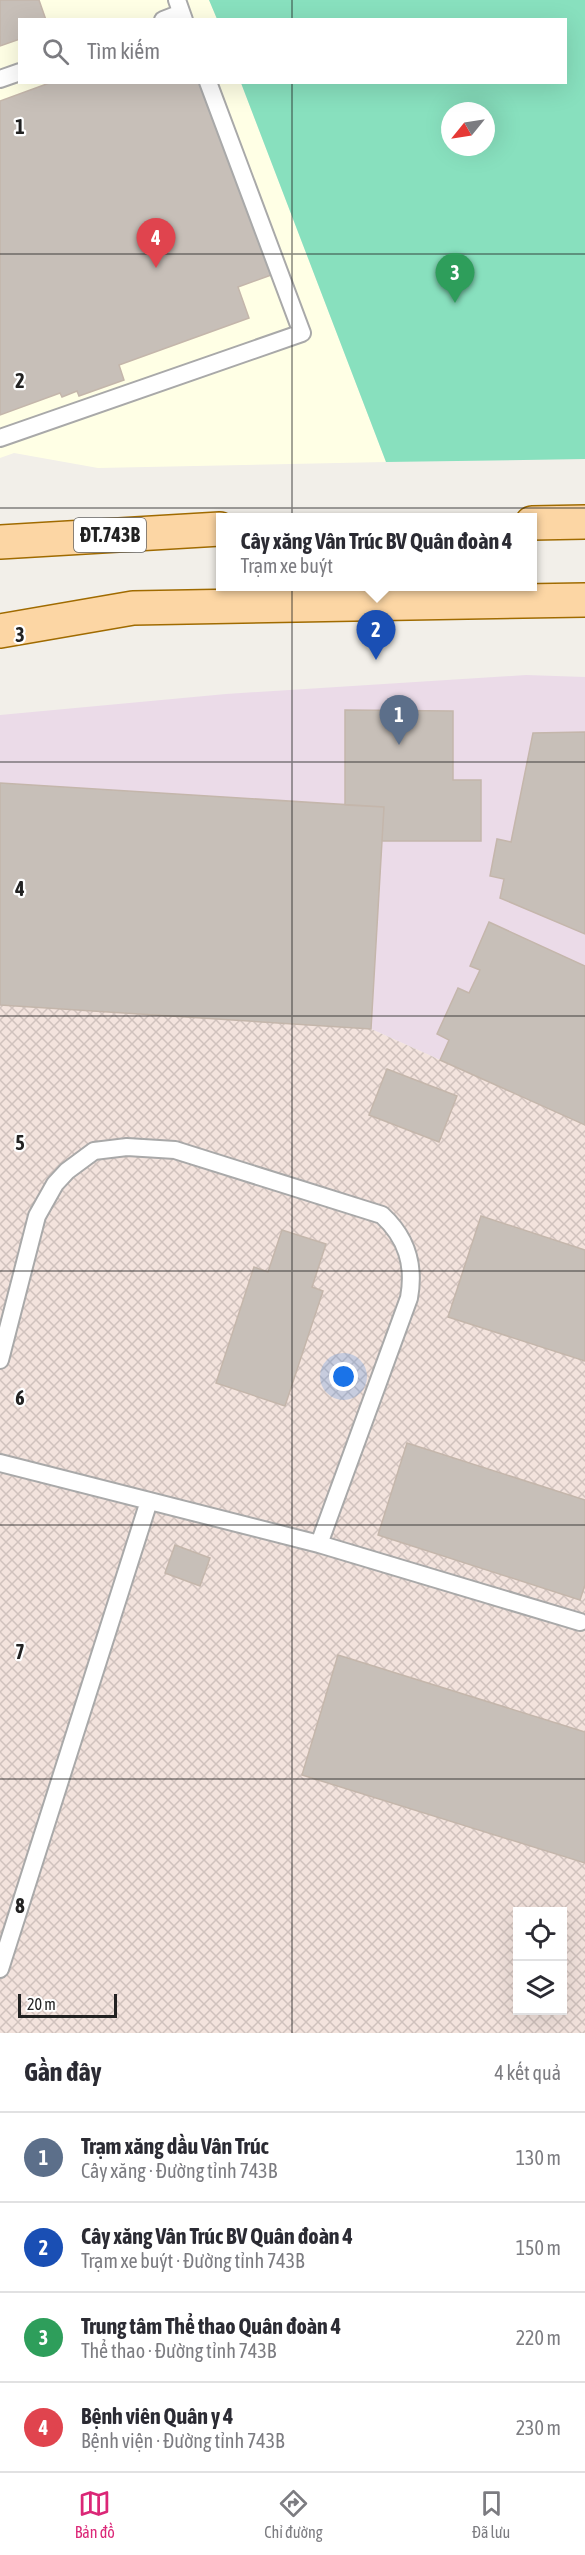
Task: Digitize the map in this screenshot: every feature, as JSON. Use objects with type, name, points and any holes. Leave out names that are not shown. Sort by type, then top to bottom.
[{"type":"main road","points":[[537,523],[585,522]]},
{"type":"main road","name":"ĐT.743B","points":[[0,542],[216,529]]},
{"type":"main road","points":[[0,632],[133,608],[585,600]]},
{"type":"lane","points":[[0,79],[18,73]]},
{"type":"lane","points":[[0,438],[302,333],[209,84]]},
{"type":"lane","points":[[0,1360],[37,1216],[55,1184],[67,1171],[94,1151],[127,1147],[175,1150],[382,1215],[393,1225],[408,1250],[411,1266],[410,1290],[319,1544]]},
{"type":"lane","points":[[0,1463],[319,1544],[580,1622]]},
{"type":"lane","points":[[0,1969],[149,1501]]},
{"type":"shaded area","points":[[0,0],[209,0],[217,18],[18,18],[18,84],[241,84],[386,462],[98,468],[14,453],[0,458]]},
{"type":"shaded area","points":[[526,675],[585,677],[585,1125],[371,1029],[0,1005],[0,715],[226,694]]},
{"type":"shaded area","points":[[0,1005],[371,1029],[585,1125],[585,2033],[0,2033]]},
{"type":"green space","points":[[209,0],[585,0],[585,459],[386,462],[241,84],[567,84],[567,18],[217,18]]},
{"type":"building","points":[[0,0],[39,0],[45,18],[18,18],[18,40],[0,46]]},
{"type":"building","points":[[47,84],[204,84],[274,274],[238,287],[249,318],[119,365],[124,380],[79,396],[77,391],[62,397],[60,393],[0,415],[0,101]]},
{"type":"building","points":[[345,710],[453,711],[453,780],[481,780],[481,841],[382,841],[384,807],[345,805]]},
{"type":"building","points":[[585,732],[585,934],[500,898],[504,879],[490,876],[497,839],[511,842],[533,733]]},
{"type":"building","points":[[0,783],[384,807],[371,1029],[0,1005]]},
{"type":"building","points":[[489,922],[585,966],[585,1125],[440,1060],[449,1040],[437,1034],[458,988],[469,993],[480,970],[470,966]]},
{"type":"building","points":[[387,1069],[457,1096],[439,1142],[369,1115]]},
{"type":"building","points":[[481,1216],[585,1250],[585,1361],[448,1317]]},
{"type":"building","points":[[282,1230],[326,1244],[312,1287],[323,1291],[285,1406],[216,1383],[254,1267],[268,1272]]},
{"type":"building","points":[[407,1443],[585,1500],[585,1585],[580,1600],[378,1535]]},
{"type":"building","points":[[175,1545],[210,1558],[200,1586],[165,1573]]},
{"type":"building","points":[[338,1655],[585,1732],[585,1863],[302,1775]]},
{"type":"place","name":"Bệnh viên Quân y 4","points":[[156,268]]},
{"type":"place","name":"Trung tâm Thể thao Quân đoàn 4","points":[[455,303]]},
{"type":"place","name":"Cây xăng Vân Trúc BV Quân đoàn 4","points":[[376,660]]},
{"type":"place","name":"Trạm xăng dầu Vân Trúc","points":[[399,745]]}]
